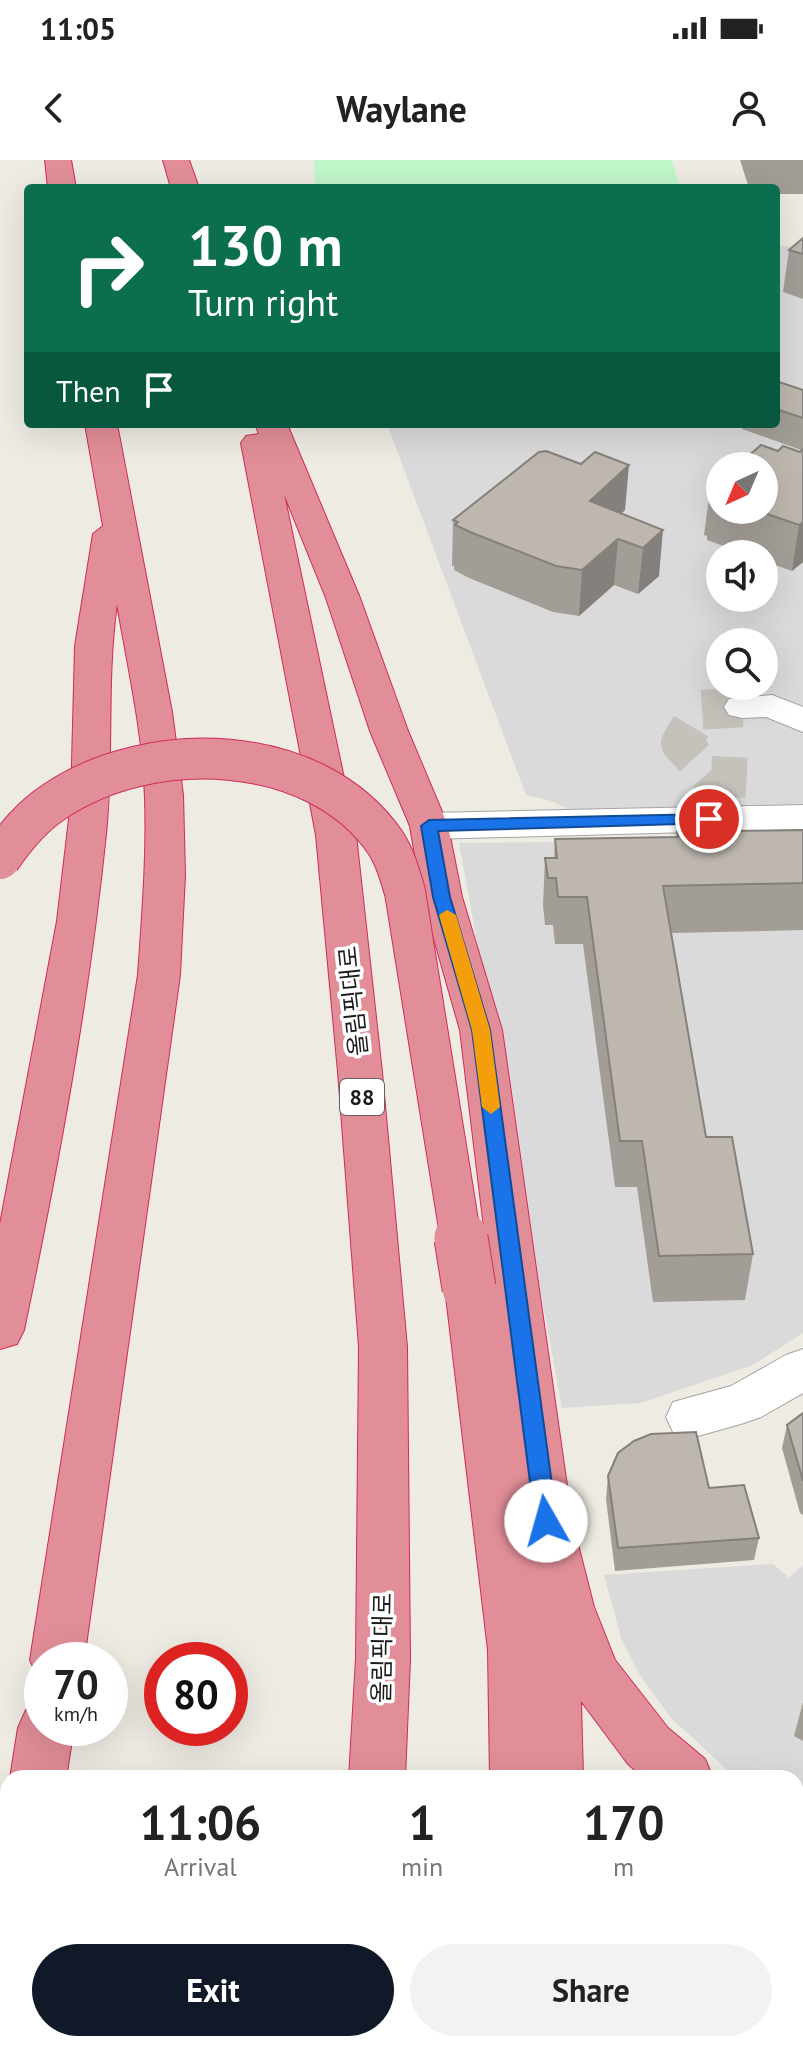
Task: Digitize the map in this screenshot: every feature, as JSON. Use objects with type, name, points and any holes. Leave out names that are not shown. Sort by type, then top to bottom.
[{"type":"highway","points":[[58,160],[61,184]]},
{"type":"highway","points":[[176,160],[184,184]]},
{"type":"highway","points":[[60,1642],[159,975],[165,875],[164,795],[154,712],[102,428]]},
{"type":"highway","name":"올림픽대로","points":[[254,428],[294,614],[336,835],[361,1087],[383,1347],[383,1659],[377,1770]]},
{"type":"highway","points":[[273,428],[343,598],[389,731],[429,826],[442,897],[481,1030],[546,1521],[554,1637],[555,1770]]},
{"type":"highway","points":[[0,1330],[33,1178],[77,921],[90,802],[93,646],[115,502]]},
{"type":"highway","points":[[0,859],[20,829],[60,798],[86,783],[152,763],[225,760],[291,772],[318,783],[368,820],[388,845],[407,907],[469,1288],[515,1650],[518,1770]]},
{"type":"highway","points":[[546,1521],[567,1607],[594,1675],[648,1746],[676,1770]]},
{"type":"highway","points":[[39,1770],[43,1746]]},
{"type":"street","points":[[742,707],[772,706],[803,721]]},
{"type":"street","points":[[429,826],[803,817]]},
{"type":"street","points":[[691,1417],[744,1403],[803,1369]]},
{"type":"shaded area","points":[[780,246],[803,246],[803,806],[574,812],[551,801],[526,795],[388,428],[780,428]]},
{"type":"shaded area","points":[[803,840],[803,1333],[753,1365],[641,1403],[562,1408],[459,843]]},
{"type":"shaded area","points":[[773,1564],[789,1578],[803,1565],[803,1770],[727,1770],[670,1717],[640,1675],[622,1641],[604,1575]]},
{"type":"green space","points":[[314,160],[672,160],[679,184],[315,184]]},
{"type":"building","points":[[803,238],[803,254],[789,250]]},
{"type":"building","points":[[780,382],[803,390],[803,418],[780,410]]},
{"type":"building","points":[[761,445],[778,451],[783,446],[800,452],[803,449],[803,522],[799,525],[778,518],[778,452],[753,452]]},
{"type":"building","points":[[546,451],[581,464],[595,452],[629,465],[590,501],[663,530],[643,548],[618,539],[582,570],[556,566],[455,525],[458,522],[453,520],[539,452]]},
{"type":"building","points":[[803,830],[803,883],[663,886],[706,1137],[732,1137],[753,1254],[659,1256],[642,1141],[620,1141],[587,897],[558,897],[556,878],[548,878],[545,858],[557,858],[555,839],[678,837],[677,832]]},
{"type":"building","points":[[803,1413],[803,1481],[787,1425]]},
{"type":"building","points":[[696,1432],[709,1488],[744,1485],[759,1538],[618,1548],[608,1476],[618,1453],[634,1441],[651,1434]]},
{"type":"tunnel","points":[[742,707],[701,710],[681,743],[711,776],[750,778]]},
{"type":"slow traffic","points":[[447,915],[481,1030],[491,1107]]},
{"type":"route","points":[[546,1521],[481,1030],[442,897],[429,826],[709,819]]}]
